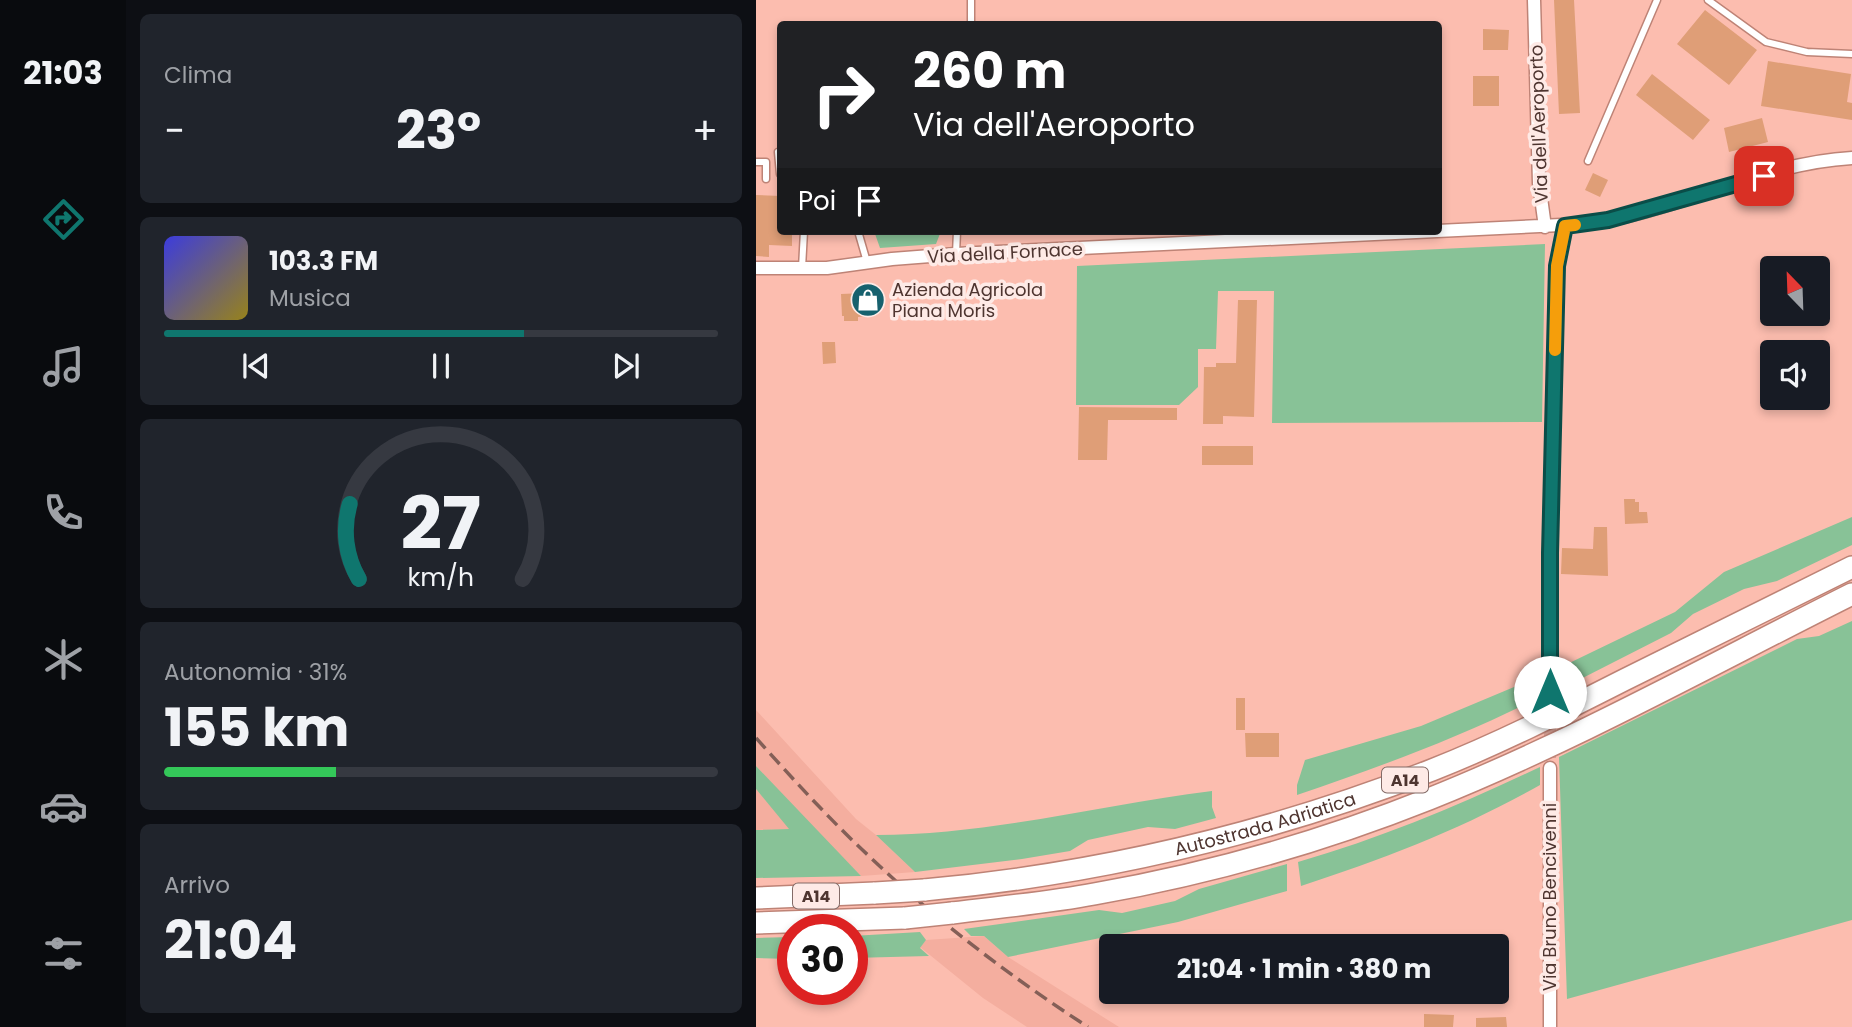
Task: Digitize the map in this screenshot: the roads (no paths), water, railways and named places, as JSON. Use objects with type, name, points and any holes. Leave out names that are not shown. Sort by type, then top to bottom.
[{"type":"highway","name":"Autostrada Adriatica","points":[[756,898],[923,890],[996,883],[1140,859],[1250,832],[1355,799],[1434,770],[1531,726],[1852,567]]},
{"type":"highway","name":"Autostrada Adriatica","points":[[756,923],[905,918],[1055,900],[1157,881],[1264,855],[1379,817],[1479,778],[1544,749],[1852,594]]},
{"type":"street","name":"Via dell'Aeroporto","points":[[1534,0],[1539,183],[1545,227],[1608,220],[1793,168],[1852,158]]},
{"type":"street","points":[[1550,692],[1550,553],[1557,266],[1565,226]]},
{"type":"street","name":"Via della Fornace","points":[[1442,232],[1545,227]]},
{"type":"street","name":"Via della Fornace","points":[[756,268],[827,268],[956,254],[1370,235]]},
{"type":"street","name":"Via Bruno Bencivenni","points":[[1550,768],[1550,1027]]},
{"type":"lane","points":[[971,0],[971,21]]},
{"type":"lane","points":[[1588,161],[1657,0]]},
{"type":"lane","points":[[1708,0],[1766,42],[1807,52],[1852,54]]},
{"type":"lane","points":[[756,162],[766,162],[766,179]]},
{"type":"lane","points":[[802,268],[804,235]]},
{"type":"lane","points":[[859,235],[867,262]]},
{"type":"lane","points":[[956,254],[957,235]]},
{"type":"tunnel","points":[[1550,692],[1550,768]]},
{"type":"railway","points":[[756,738],[841,829],[921,904],[1003,968],[1088,1027]]},
{"type":"place","name":"Azienda Agricola Piana Moris","points":[[868,300]]}]
